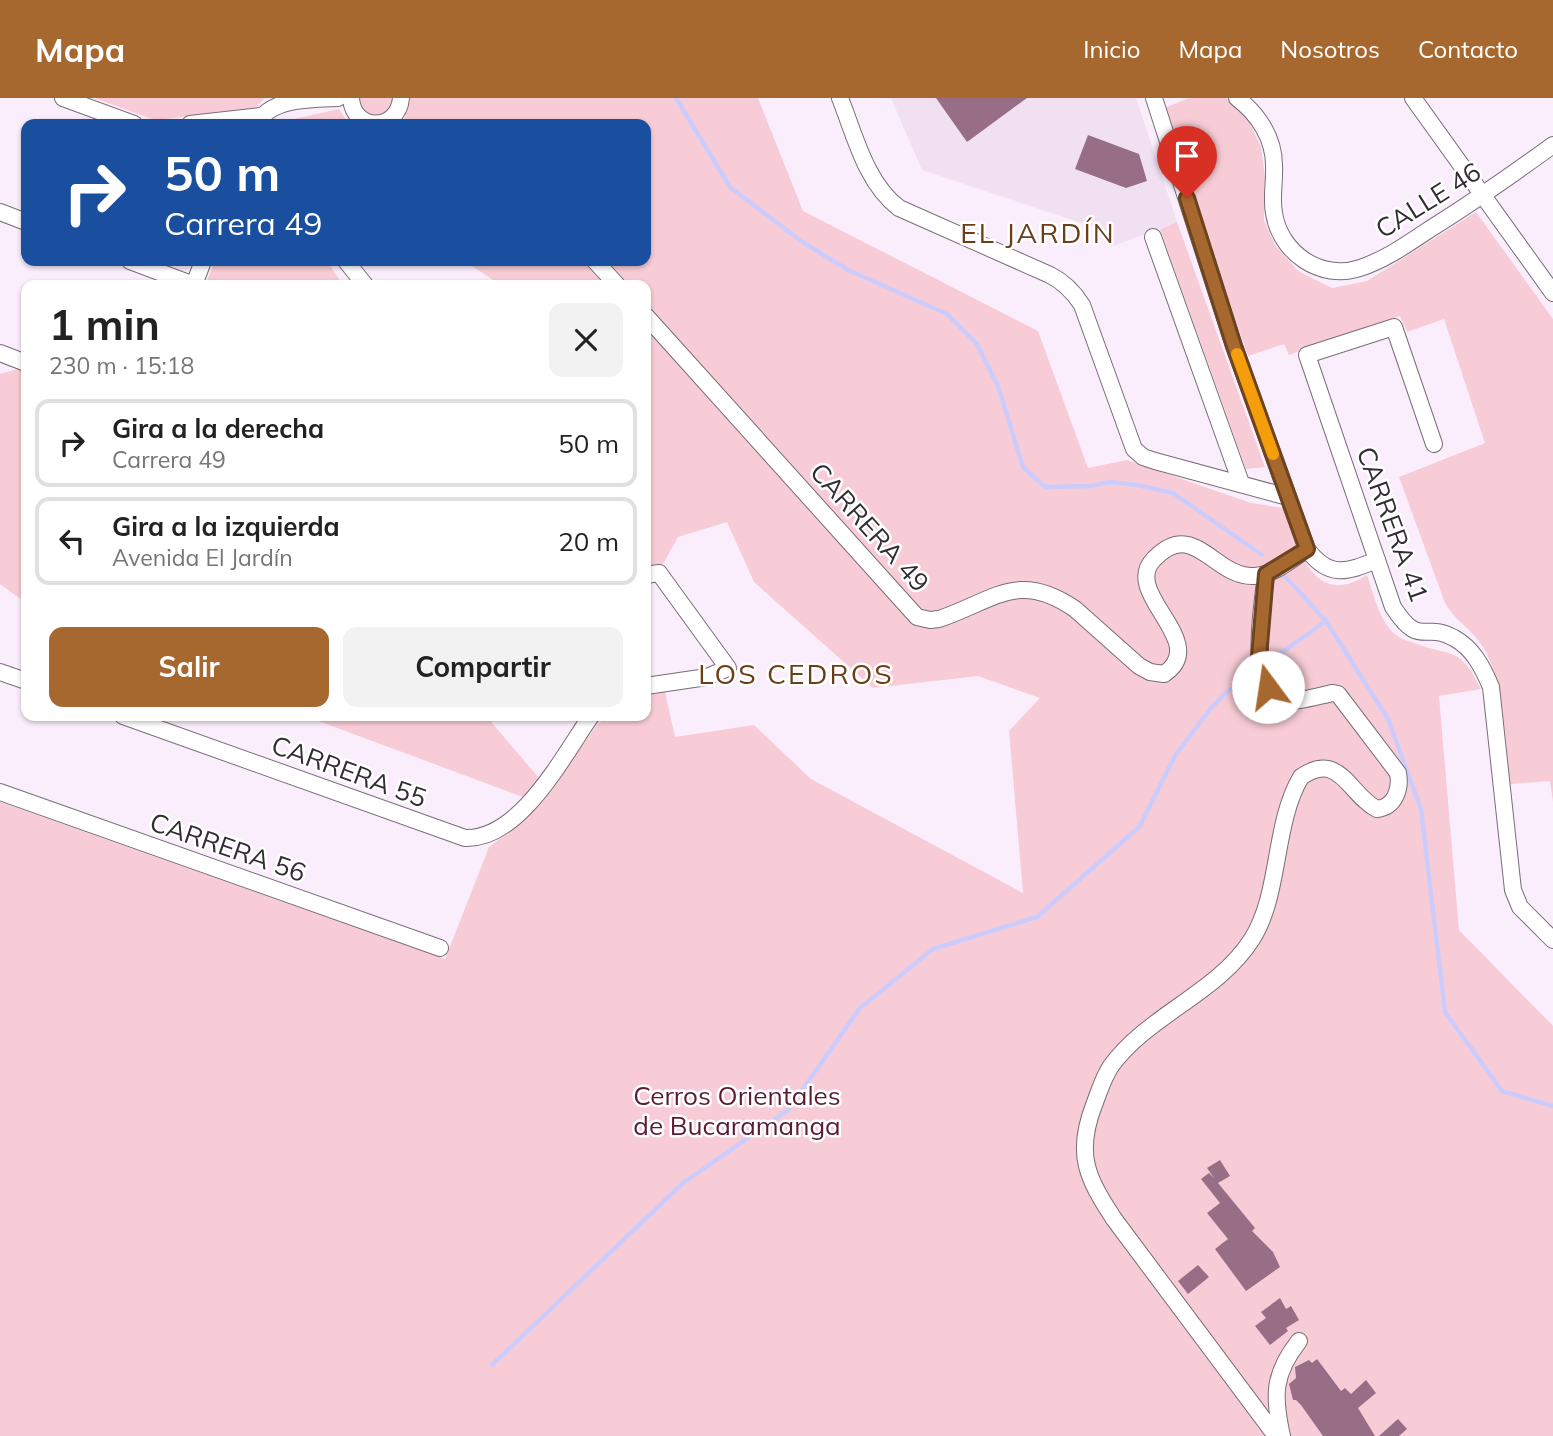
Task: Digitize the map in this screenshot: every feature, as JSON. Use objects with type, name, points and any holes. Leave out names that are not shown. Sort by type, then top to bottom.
[{"type":"street","points":[[63,98],[120,119]]},
{"type":"street","points":[[260,119],[274,104],[282,101],[338,98]]},
{"type":"street","points":[[351,98],[361,119]]},
{"type":"street","points":[[394,119],[401,98]]},
{"type":"street","points":[[840,98],[872,176],[884,197],[899,208],[1050,275],[1076,295],[1134,449],[1143,457],[1154,461],[1288,497]]},
{"type":"street","name":"CALLE 46","points":[[1237,98],[1262,123],[1271,145],[1274,163],[1273,209],[1282,237],[1297,256],[1320,268],[1334,271],[1361,268],[1414,240],[1483,196],[1553,145]]},
{"type":"street","points":[[1413,98],[1553,293]]},
{"type":"street","points":[[1156,99],[1234,346],[1307,549],[1315,561],[1325,568],[1340,571],[1355,569],[1377,560]]},
{"type":"street","points":[[0,212],[21,220]]},
{"type":"street","points":[[1153,237],[1241,483]]},
{"type":"street","points":[[143,266],[181,280]]},
{"type":"street","points":[[350,266],[361,280]]},
{"type":"street","points":[[599,266],[612,280]]},
{"type":"street","name":"CARRERA 49","points":[[651,322],[917,617],[939,619],[1014,590],[1035,590],[1064,601],[1075,609],[1139,666],[1150,672],[1164,674],[1174,666],[1178,650],[1172,629],[1157,609],[1150,592],[1146,576],[1149,564],[1154,559],[1173,546],[1191,545],[1233,572],[1248,576],[1266,574]]},
{"type":"street","name":"CARRERA 41","points":[[1434,444],[1394,327],[1307,355],[1394,607],[1410,629],[1420,633],[1441,633],[1454,637],[1472,653],[1483,668],[1491,687],[1513,890],[1520,907],[1553,940]]},
{"type":"street","points":[[0,353],[21,361]]},
{"type":"street","points":[[1276,1436],[1092,1186],[1086,1166],[1085,1143],[1090,1115],[1112,1066],[1142,1036],[1224,971],[1253,938],[1262,918],[1289,804],[1301,777],[1319,769],[1337,772],[1377,809],[1389,804],[1397,794],[1400,784],[1398,773],[1338,694],[1333,692],[1289,701],[1280,699],[1268,687],[1263,676],[1259,657],[1266,574],[1307,549]]},
{"type":"street","points":[[651,685],[707,677],[729,668],[652,574]]},
{"type":"street","points":[[0,672],[21,679]]},
{"type":"street","name":"CARRERA 55","points":[[137,721],[465,838],[481,838],[505,826],[522,812],[587,721]]},
{"type":"street","name":"CARRERA 56","points":[[0,792],[440,948]]},
{"type":"street","points":[[1282,1436],[1276,1404],[1279,1371],[1299,1341]]},
{"type":"shaded area","points":[[891,98],[1136,98],[1177,222],[1110,247],[1106,231],[922,170]]},
{"type":"green space","points":[[94,98],[265,98],[254,109],[152,119]]},
{"type":"green space","points":[[358,98],[393,98],[392,107],[383,115],[371,116],[361,110]]},
{"type":"green space","name":"Cerros Orientales de Bucaramanga","points":[[409,98],[758,98],[803,211],[1038,331],[1088,468],[1127,460],[1251,503],[1283,508],[1304,560],[1322,580],[1333,585],[1347,584],[1367,575],[1378,609],[1392,632],[1404,640],[1454,655],[1467,665],[1481,689],[1439,696],[1459,930],[1553,1026],[1553,1436],[0,1436],[0,802],[445,959],[489,847],[539,805],[598,724],[602,721],[651,721],[651,694],[665,692],[675,737],[754,725],[811,779],[1023,893],[1009,731],[1040,698],[978,676],[873,688],[754,582],[727,522],[678,537],[663,564],[651,565],[651,280],[493,280],[472,266],[651,266],[651,119],[405,119]]},
{"type":"green space","points":[[1189,98],[1226,98],[1245,113],[1261,147],[1265,177],[1264,220],[1275,245],[1298,271],[1332,288],[1367,281],[1476,212],[1553,319],[1553,802],[1550,781],[1510,784],[1499,694],[1490,661],[1479,641],[1445,603],[1399,477],[1485,443],[1444,319],[1407,332],[1400,316],[1289,355],[1284,344],[1248,356],[1162,109]]},
{"type":"green space","points":[[339,109],[346,119],[294,119]]},
{"type":"green space","points":[[1177,222],[1265,467],[1246,469],[1160,229]]},
{"type":"green space","points":[[213,266],[330,266],[340,280],[207,280]]},
{"type":"green space","points":[[21,368],[21,599],[0,584],[0,374]]},
{"type":"green space","points":[[318,721],[490,721],[539,778],[523,797]]},
{"type":"building","points":[[936,98],[1027,98],[967,142]]},
{"type":"building","points":[[1088,135],[1139,154],[1147,181],[1126,188],[1075,169]]},
{"type":"building","points":[[1220,1160],[1230,1176],[1218,1183],[1255,1228],[1252,1231],[1273,1252],[1280,1267],[1246,1291],[1215,1249],[1228,1239],[1207,1213],[1220,1203],[1201,1179],[1209,1173],[1214,1178],[1207,1168]]},
{"type":"building","points":[[1198,1265],[1209,1277],[1188,1294],[1178,1281]]},
{"type":"building","points":[[1280,1298],[1286,1309],[1291,1306],[1299,1320],[1286,1328],[1288,1331],[1270,1345],[1255,1326],[1266,1318],[1261,1312]]},
{"type":"building","points":[[1317,1359],[1341,1391],[1345,1388],[1351,1394],[1366,1380],[1376,1393],[1358,1408],[1375,1436],[1323,1436],[1301,1405],[1293,1400],[1289,1384],[1296,1378],[1295,1367]]},
{"type":"building","points":[[1398,1419],[1407,1429],[1399,1436],[1379,1436]]},
{"type":"waterway","points":[[676,98],[730,187],[801,241],[848,270],[947,314],[977,344],[998,386],[1023,467],[1045,487],[1091,486],[1110,482],[1173,493],[1262,555]]},
{"type":"waterway","points":[[1282,573],[1326,621],[1388,719],[1421,809],[1445,1012],[1502,1091],[1553,1106]]},
{"type":"waterway","points":[[1265,664],[1326,621]]},
{"type":"waterway","points":[[492,1365],[683,1183],[788,1110],[860,1008],[933,949],[1037,917],[1140,826],[1176,754],[1223,695],[1258,669]]},
{"type":"slow traffic","points":[[1237,354],[1273,454]]},
{"type":"district","name":"EL JARDÍN","points":[[1038,232]]},
{"type":"district","name":"LOS CEDROS","points":[[796,673]]},
{"type":"route","points":[[1187,198],[1234,346],[1307,549],[1266,574],[1259,657],[1268,687]]}]
